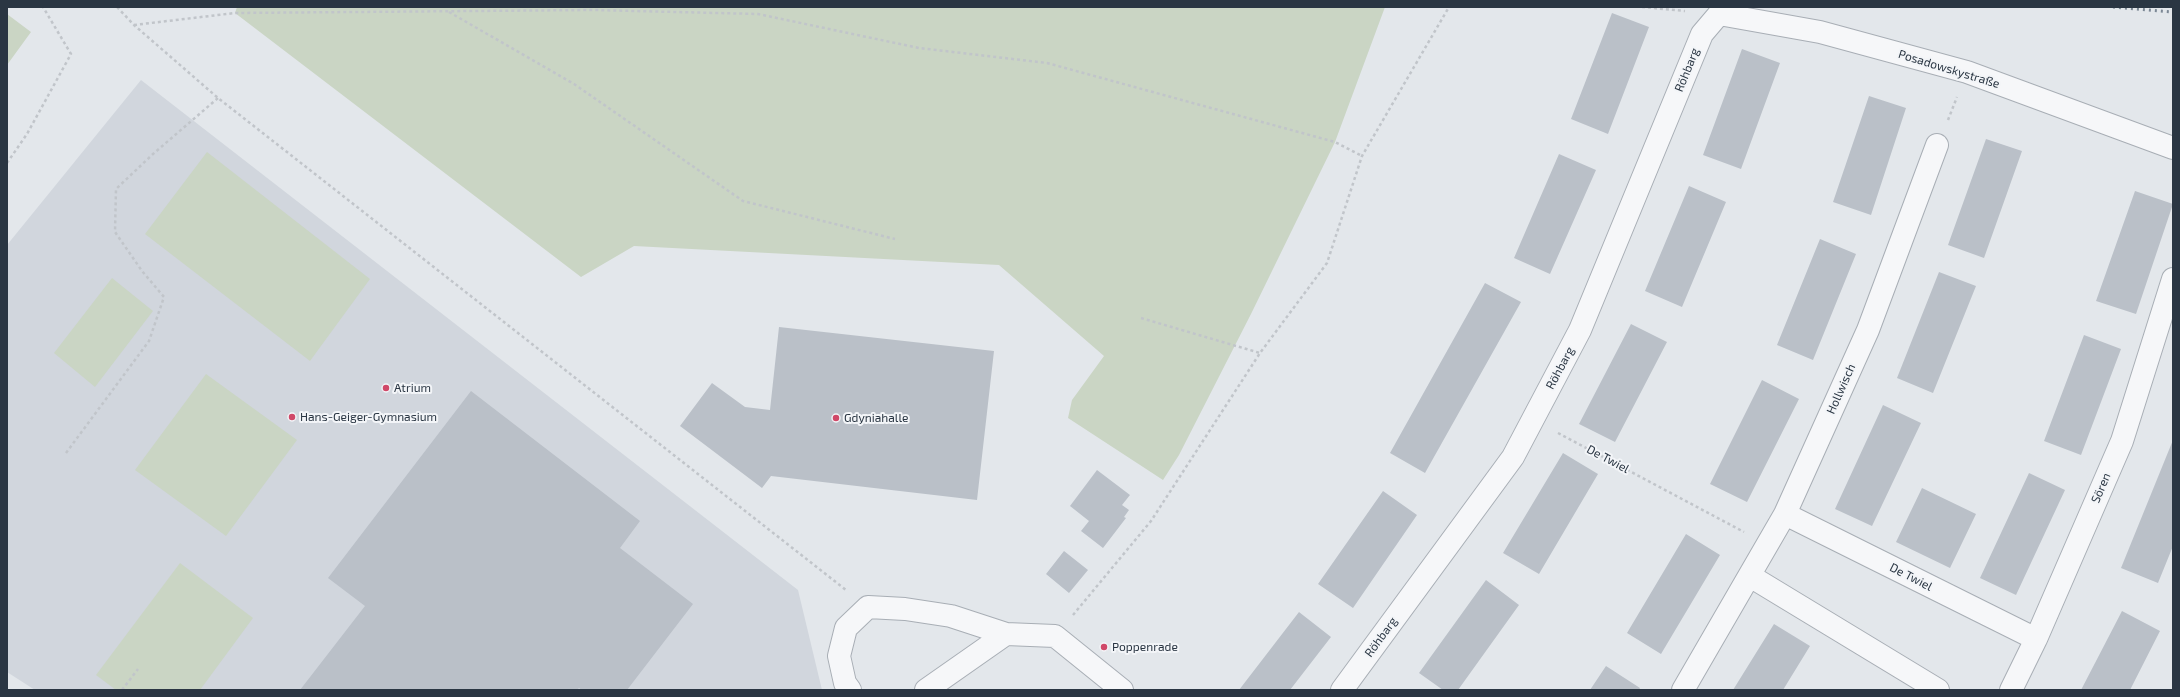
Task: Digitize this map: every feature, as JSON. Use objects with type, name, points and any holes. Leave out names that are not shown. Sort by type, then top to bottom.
[{"type":"street","name":"Posadowskystraße","points":[[1719,14],[1820,32],[1967,72],[2173,148]]},
{"type":"street","name":"Röhbarg","points":[[1342,690],[1513,457],[1580,330],[1702,34],[1719,14]]},
{"type":"street","name":"Hollwisch","points":[[1683,690],[1785,514],[1868,330],[1937,145]]},
{"type":"street","name":"Sören","points":[[2010,690],[2036,639],[2122,440],[2173,279]]},
{"type":"street","name":"De Twiel","points":[[1785,514],[2036,639]]},
{"type":"street","points":[[1750,576],[1938,690]]},
{"type":"street","points":[[850,690],[845,683],[839,656],[846,628],[868,607],[905,609],[955,617],[1006,634],[1055,636],[1122,690]]},
{"type":"street","points":[[926,690],[1006,634]]},
{"type":"path","points":[[7,163],[27,134],[71,54],[43,7]]},
{"type":"path","points":[[117,7],[134,25],[218,98],[868,607]]},
{"type":"path","points":[[1055,636],[1151,521],[1260,353],[1327,263],[1362,156],[1449,7]]},
{"type":"path","points":[[1642,7],[1719,14]]},
{"type":"path","points":[[134,25],[236,13],[594,10],[758,14],[919,48],[1047,62],[1335,142],[1362,156]]},
{"type":"path","points":[[448,11],[574,84],[743,201],[894,238]]},
{"type":"path","points":[[1937,145],[1967,72]]},
{"type":"path","points":[[66,453],[149,341],[164,298],[142,271],[114,232],[116,189],[153,154],[218,98]]},
{"type":"path","points":[[1141,318],[1260,353]]},
{"type":"path","name":"De Twiel","points":[[1533,420],[1767,544]]},
{"type":"path","points":[[122,690],[138,669]]},
{"type":"shaded area","name":"Hans-Geiger-Gymnasium","points":[[141,80],[798,590],[822,690],[35,690],[7,672],[7,245]]},
{"type":"green space","points":[[237,7],[1385,7],[1335,142],[1251,314],[1179,455],[1163,480],[1068,418],[1072,400],[1104,356],[999,265],[634,246],[581,277],[235,13]]},
{"type":"green space","points":[[7,14],[31,32],[7,65]]},
{"type":"green space","points":[[207,152],[370,279],[310,361],[145,234]]},
{"type":"green space","points":[[112,278],[153,311],[95,387],[54,353]]},
{"type":"green space","points":[[206,374],[297,440],[226,536],[135,470]]},
{"type":"green space","points":[[180,563],[253,618],[200,690],[116,690],[96,675]]},
{"type":"building","points":[[1612,13],[1649,27],[1608,134],[1571,119]]},
{"type":"building","points":[[1742,49],[1780,63],[1741,169],[1703,155]]},
{"type":"building","points":[[1869,96],[1906,108],[1871,215],[1833,202]]},
{"type":"building","points":[[1986,139],[2022,151],[1984,258],[1948,245]]},
{"type":"building","points":[[1559,154],[1596,170],[1550,274],[1514,258]]},
{"type":"building","points":[[1689,186],[1726,202],[1682,307],[1645,291]]},
{"type":"building","points":[[2135,191],[2173,204],[2136,314],[2096,301]]},
{"type":"building","points":[[1820,239],[1856,254],[1813,360],[1777,345]]},
{"type":"building","points":[[1939,272],[1976,286],[1933,393],[1897,378]]},
{"type":"building","points":[[1485,283],[1521,302],[1425,473],[1390,453]]},
{"type":"building","points":[[1631,324],[1667,342],[1615,442],[1579,424]]},
{"type":"building","name":"Gdyniahalle","points":[[779,327],[994,351],[977,500],[771,476],[762,488],[680,426],[712,383],[745,407],[770,410]]},
{"type":"building","points":[[2084,335],[2121,349],[2081,455],[2044,441]]},
{"type":"building","points":[[1762,380],[1799,399],[1747,502],[1710,484]]},
{"type":"building","points":[[471,391],[640,521],[620,548],[693,604],[627,690],[582,690],[579,688],[577,690],[300,690],[365,606],[328,578]]},
{"type":"building","points":[[1883,405],[1921,423],[1872,526],[1835,509]]},
{"type":"building","points":[[2173,440],[2173,546],[2158,583],[2121,568]]},
{"type":"building","points":[[1563,453],[1598,474],[1539,574],[1503,553]]},
{"type":"building","points":[[1097,470],[1130,495],[1122,505],[1129,510],[1124,517],[1126,518],[1103,548],[1081,531],[1089,521],[1070,506]]},
{"type":"building","points":[[2029,473],[2065,490],[2016,595],[1980,578]]},
{"type":"building","points":[[1922,488],[1976,514],[1950,568],[1896,542]]},
{"type":"building","points":[[1383,491],[1417,515],[1353,608],[1318,584]]},
{"type":"building","points":[[1686,534],[1720,555],[1661,654],[1627,633]]},
{"type":"building","points":[[1064,551],[1088,570],[1069,593],[1046,574]]},
{"type":"building","points":[[1486,580],[1519,605],[1458,690],[1443,690],[1419,673]]},
{"type":"building","points":[[2122,611],[2160,631],[2130,690],[2081,690]]},
{"type":"building","points":[[1299,612],[1331,637],[1290,690],[1239,690]]},
{"type":"building","points":[[1774,624],[1810,646],[1783,690],[1733,690]]},
{"type":"building","points":[[1606,666],[1640,688],[1639,690],[1590,690]]},
{"type":"railway","points":[[2113,7],[2173,12]]},
{"type":"place","name":"Atrium","points":[[386,388]]},
{"type":"place","name":"Hans-Geiger-Gymnasium","points":[[292,417]]},
{"type":"place","name":"Gdyniahalle","points":[[836,418]]},
{"type":"place","name":"Poppenrade","points":[[1104,647]]}]
